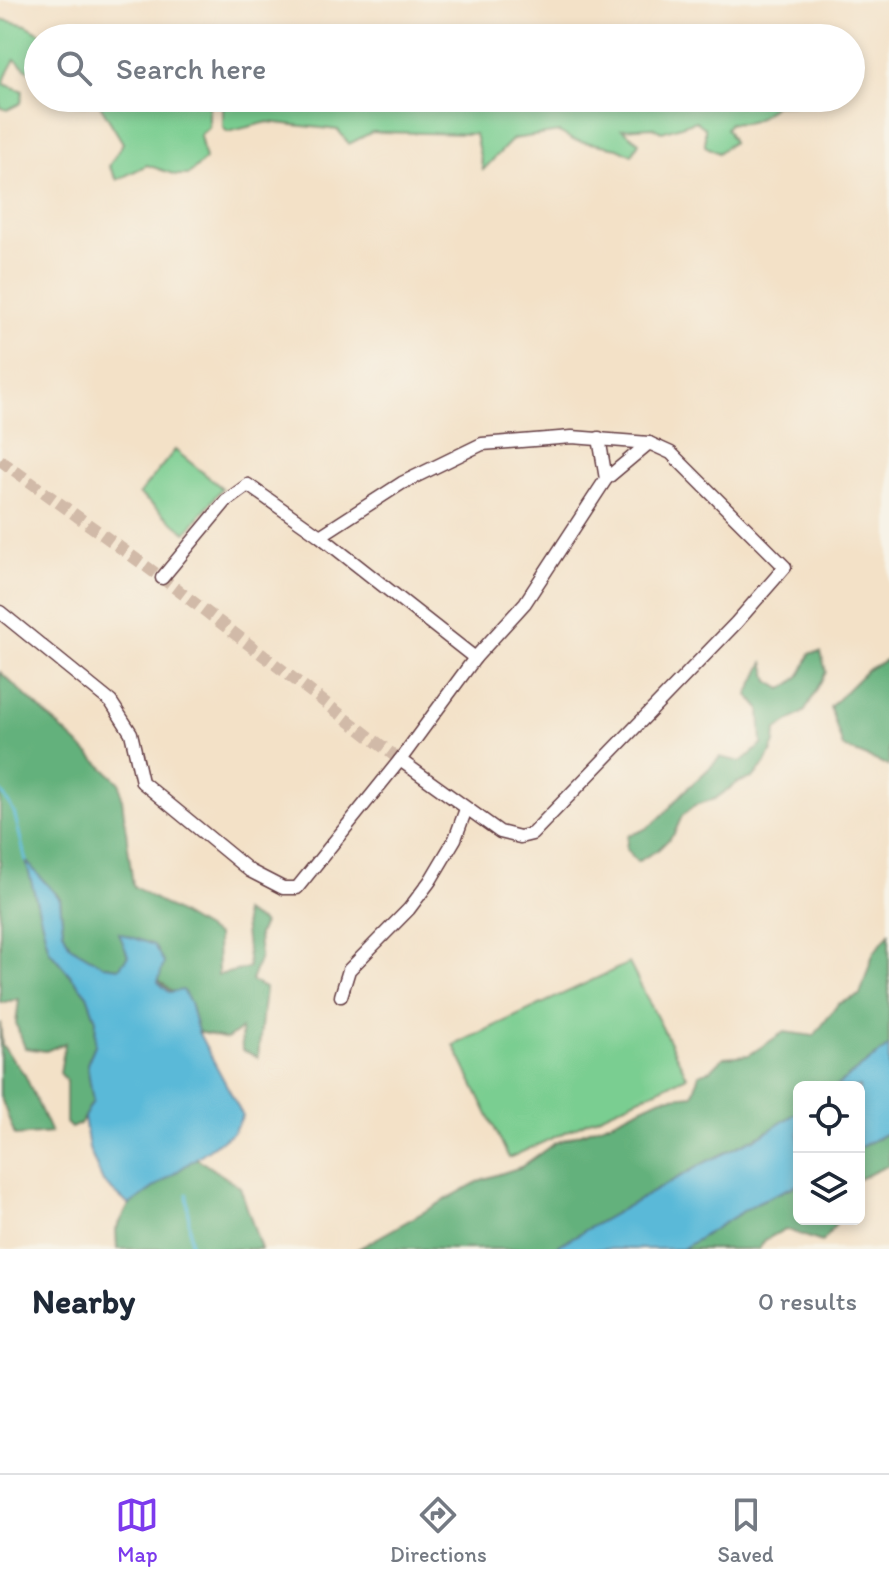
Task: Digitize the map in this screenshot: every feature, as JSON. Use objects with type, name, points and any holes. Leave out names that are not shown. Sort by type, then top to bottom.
[{"type":"street","points":[[320,536],[402,483],[482,444],[560,437],[599,438],[649,443],[671,453],[785,567],[736,623],[532,834],[520,837],[500,832],[400,760]]},
{"type":"street","points":[[599,438],[606,479]]},
{"type":"street","points":[[0,612],[111,702],[131,733],[142,782],[250,871],[283,888],[297,888],[400,760],[475,658],[525,603],[606,479],[649,443]]},
{"type":"street","points":[[162,578],[226,501],[248,485],[320,536],[475,658]]},
{"type":"street","points":[[341,996],[349,970],[409,909],[430,881],[455,839],[466,809]]},
{"type":"green space","points":[[0,19],[24,25],[24,67],[15,59],[4,84],[23,91],[21,103],[7,110],[0,107]]},
{"type":"green space","points":[[104,112],[209,112],[209,127],[200,135],[205,160],[188,175],[176,175],[147,165],[117,180],[109,166],[123,143]]},
{"type":"green space","points":[[223,112],[765,112],[749,122],[730,123],[726,128],[733,142],[718,153],[705,146],[705,128],[696,121],[662,132],[652,127],[622,129],[639,142],[632,155],[618,148],[573,140],[559,132],[513,139],[483,170],[475,134],[372,132],[349,144],[338,130],[268,122],[228,132],[223,128]]},
{"type":"green space","points":[[175,450],[222,488],[186,533],[139,494]]},
{"type":"green space","points":[[821,652],[826,672],[805,711],[776,730],[775,743],[767,761],[753,778],[737,783],[715,799],[695,805],[682,816],[674,834],[659,849],[637,862],[626,848],[628,835],[654,823],[720,757],[741,762],[762,745],[760,709],[748,695],[764,662],[769,681],[782,689],[800,674],[810,653]]},
{"type":"green space","points":[[889,658],[889,766],[843,747],[830,707],[867,670]]},
{"type":"green space","points":[[0,672],[120,783],[133,886],[217,936],[218,975],[249,968],[243,912],[263,923],[258,935],[260,957],[251,981],[265,988],[258,1057],[242,1050],[241,1029],[227,1039],[198,1032],[190,1003],[160,981],[120,933],[128,956],[119,968],[104,966],[70,946],[63,931],[60,898],[27,863],[49,950],[87,995],[96,1020],[95,1045],[87,1064],[93,1101],[80,1124],[71,1128],[66,1123],[66,1080],[60,1073],[65,1043],[46,1051],[25,1048],[16,1024],[19,999],[0,1003]]},
{"type":"green space","points":[[889,933],[889,1046],[843,1081],[793,1081],[793,1115],[764,1134],[706,1162],[552,1249],[358,1249],[481,1180],[521,1167],[555,1143],[662,1098],[693,1095],[699,1074],[711,1070],[724,1057],[749,1055],[784,1032],[814,1036],[838,1004],[860,995],[873,954]]},
{"type":"green space","points":[[629,963],[687,1076],[509,1158],[454,1045]]},
{"type":"green space","points":[[0,1022],[2,1045],[25,1075],[51,1133],[15,1136],[0,1095]]},
{"type":"green space","points":[[889,1132],[889,1165],[865,1176],[865,1153],[865,1145]]},
{"type":"green space","points":[[196,1158],[240,1187],[261,1249],[117,1249],[116,1230],[129,1205]]},
{"type":"green space","points":[[793,1187],[793,1225],[835,1225],[822,1242],[785,1229],[765,1240],[759,1249],[682,1249],[758,1202]]},
{"type":"water","points":[[26,861],[60,899],[63,931],[70,946],[104,966],[119,968],[128,956],[119,933],[154,945],[164,963],[158,982],[169,992],[183,990],[198,1032],[243,1116],[232,1133],[129,1205],[103,1182],[89,1149],[84,1117],[93,1101],[87,1064],[95,1045],[96,1020],[87,995],[49,950]]},
{"type":"water","points":[[889,1046],[889,1132],[865,1145],[865,1081],[843,1081]]},
{"type":"water","points":[[793,1115],[793,1187],[758,1202],[682,1249],[552,1249],[706,1162],[764,1134]]},
{"type":"waterway","points":[[0,790],[14,812],[26,861]]},
{"type":"waterway","points":[[187,1194],[191,1249]]},
{"type":"tunnel","points":[[0,460],[162,578],[400,760]]}]
